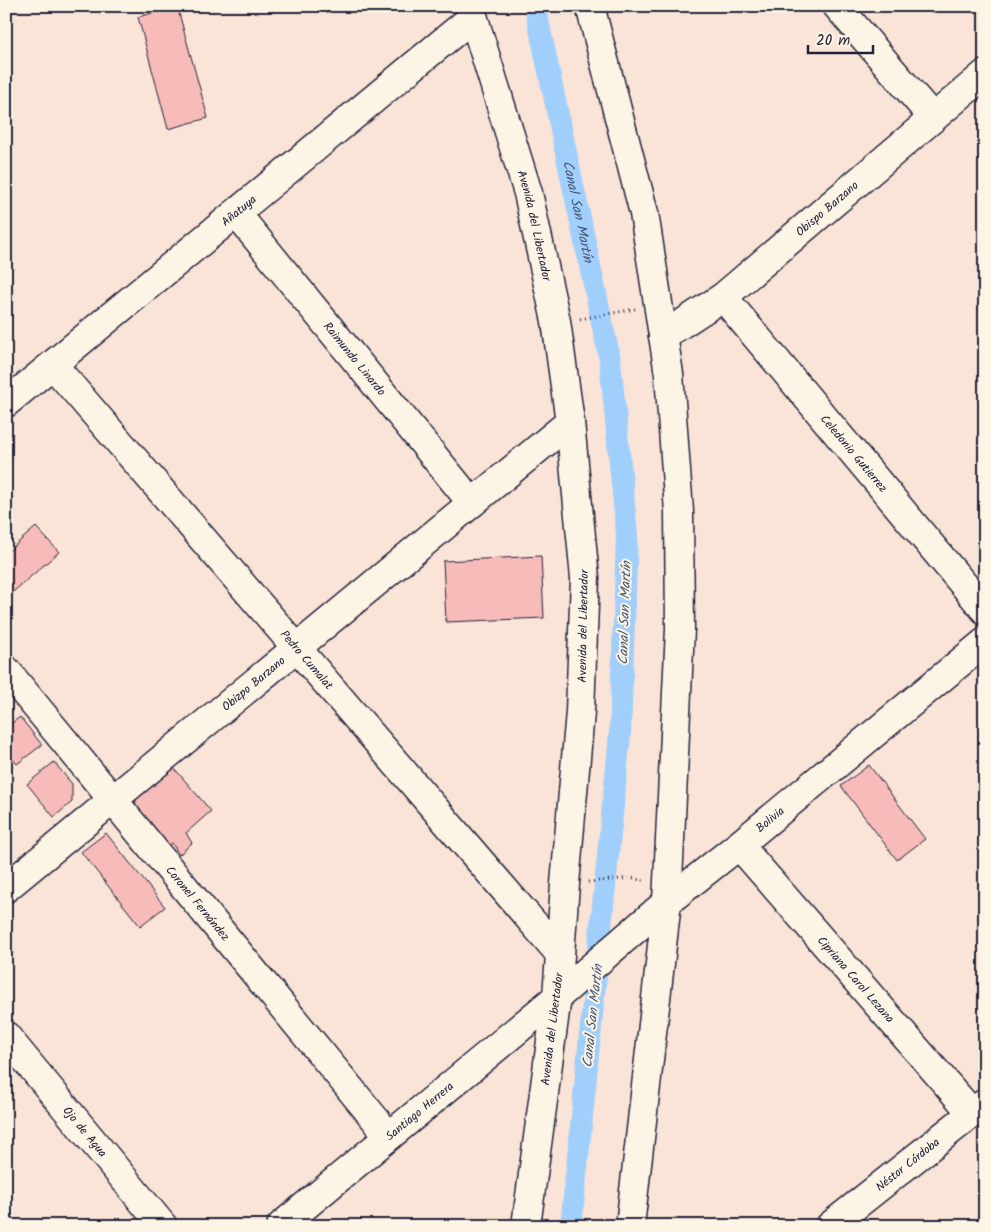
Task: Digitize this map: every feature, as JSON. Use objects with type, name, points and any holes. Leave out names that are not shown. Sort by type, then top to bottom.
[{"type":"street","points":[[590,6],[644,213],[669,374],[679,512],[680,629],[668,902],[630,1226]]},
{"type":"street","points":[[837,6],[933,118]]},
{"type":"street","name":"Añatuya","points":[[6,403],[236,213],[472,12]]},
{"type":"street","name":"Avenida del Libertador","points":[[472,12],[528,193],[556,321],[570,422],[585,578],[580,712],[557,996],[526,1226]]},
{"type":"street","name":"Obispo Barzano","points":[[663,336],[723,297],[985,74]]},
{"type":"street","name":"Raimundo Linardo","points":[[236,213],[472,503]]},
{"type":"street","name":"Celedonio Gutierrez","points":[[723,297],[985,610]]},
{"type":"street","name":"Pedro Cumalat","points":[[53,365],[560,954]]},
{"type":"street","name":"Obizpo Barzano","points":[[6,888],[570,422]]},
{"type":"street","name":"Bolivia","points":[[557,996],[668,902],[985,642]]},
{"type":"street","name":"Coronel Fernández","points":[[6,670],[390,1136]]},
{"type":"street","name":"Cipriana Carol Lezana","points":[[739,845],[978,1108]]},
{"type":"street","name":"Santiago Herrera","points":[[281,1226],[557,996]]},
{"type":"street","name":"Ojo de Agua","points":[[6,1036],[163,1226]]},
{"type":"street","name":"Néstor Córdoba","points":[[830,1226],[978,1108]]},
{"type":"path","points":[[578,319],[629,310]]},
{"type":"path","points":[[593,882],[632,878]]},
{"type":"building","points":[[177,6],[208,118],[168,129],[138,17]]},
{"type":"building","points":[[36,527],[59,552],[6,598],[6,553]]},
{"type":"building","points":[[541,556],[544,618],[446,622],[443,561]]},
{"type":"building","points":[[20,717],[42,745],[17,764],[6,751],[6,727]]},
{"type":"building","points":[[54,762],[72,784],[72,802],[54,817],[27,784]]},
{"type":"building","points":[[869,765],[925,839],[897,860],[841,786]]},
{"type":"building","points":[[174,768],[211,811],[186,833],[192,843],[179,855],[172,843],[162,850],[135,817],[136,799]]},
{"type":"building","points":[[106,833],[165,907],[140,926],[81,852]]},
{"type":"waterway","name":"Canal San Martín","points":[[535,6],[610,360],[627,535],[620,735],[571,1226]]}]
